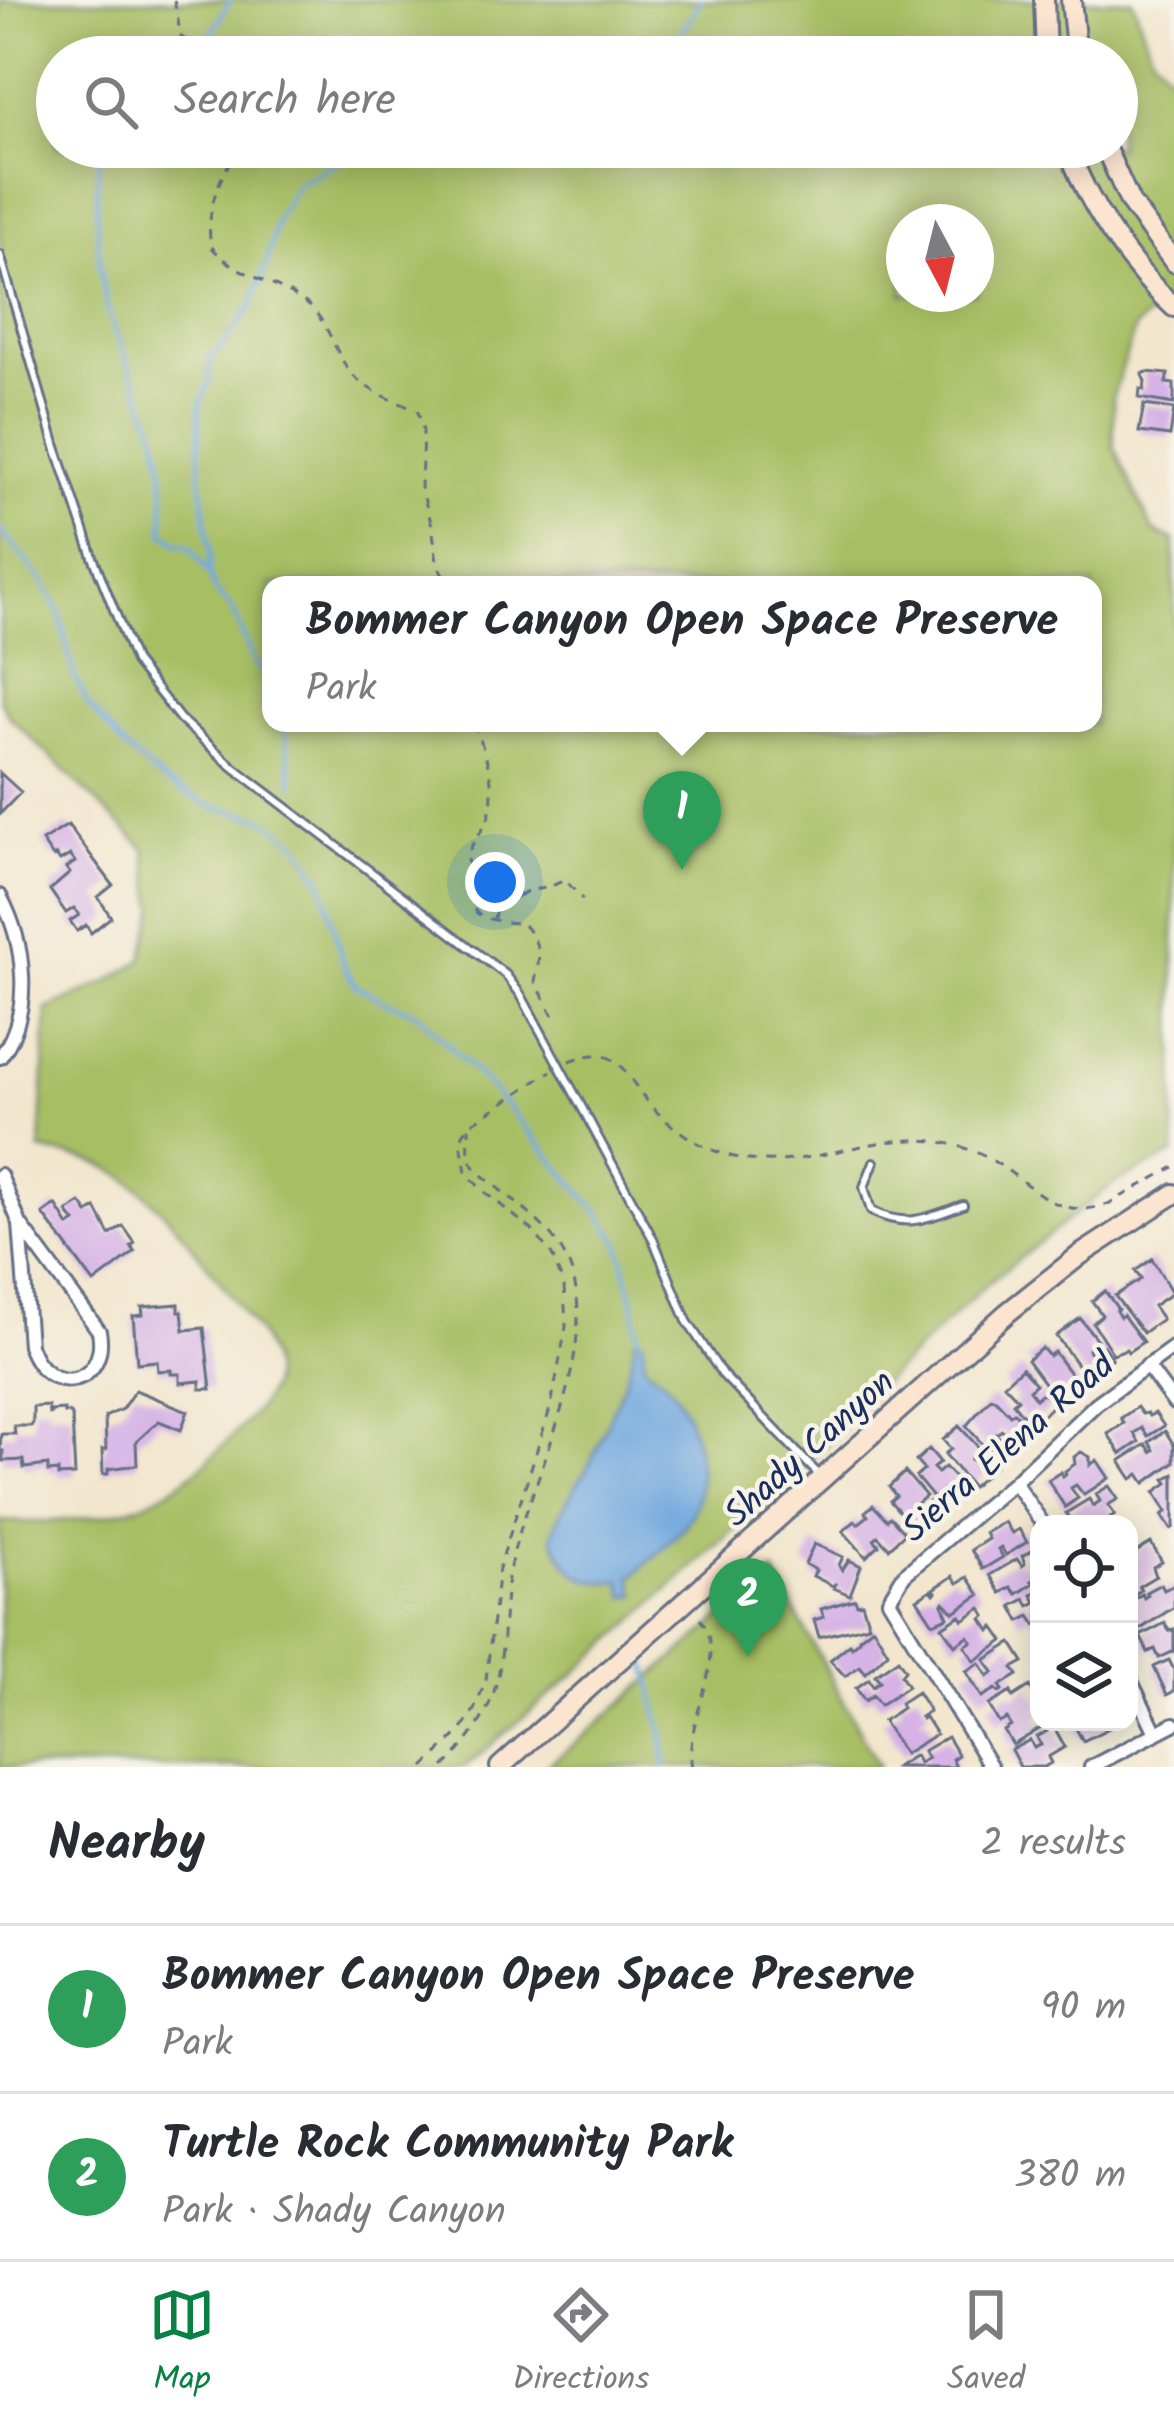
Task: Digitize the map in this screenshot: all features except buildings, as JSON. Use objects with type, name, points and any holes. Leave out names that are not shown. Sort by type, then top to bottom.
[{"type":"main road","points":[[1043,0],[1045,36]]},
{"type":"main road","points":[[1071,0],[1075,36]]},
{"type":"main road","points":[[1078,168],[1121,245],[1174,307]]},
{"type":"main road","points":[[1115,168],[1130,202],[1174,262]]},
{"type":"main road","name":"Shady Canyon","points":[[500,1767],[1044,1282],[1174,1194]]},
{"type":"street","points":[[0,896],[17,941],[23,983],[17,1022],[0,1057]]},
{"type":"street","points":[[0,1174],[20,1224],[99,1331],[100,1358],[81,1376],[65,1380],[47,1375],[35,1363],[29,1346],[20,1224]]},
{"type":"street","name":"Sierra Elena Road","points":[[991,1767],[889,1600],[904,1576],[1096,1404],[1174,1347]]},
{"type":"street","points":[[1147,1366],[1174,1403]]},
{"type":"street","points":[[1014,1482],[1037,1515]]},
{"type":"street","points":[[1138,1696],[1155,1731]]},
{"type":"street","points":[[1096,1766],[1174,1724]]},
{"type":"lane","points":[[0,255],[56,447],[134,662],[180,719],[232,766],[506,975],[653,1240],[687,1321],[722,1374],[823,1479]]},
{"type":"lane","points":[[874,1162],[864,1187],[867,1199],[871,1211],[890,1221],[921,1220],[963,1204]]},
{"type":"path","points":[[174,0],[181,36]]},
{"type":"path","points":[[227,168],[209,224],[211,246],[219,256],[314,310],[356,378],[418,412],[423,431],[422,488],[443,576]]},
{"type":"path","points":[[477,732],[490,776],[491,802],[488,817],[468,848],[467,861],[475,872],[470,899],[476,915],[523,924],[532,935],[539,950],[536,981],[553,1015],[550,1032]]},
{"type":"path","points":[[494,921],[496,910],[524,892],[565,880],[583,900]]},
{"type":"path","points":[[424,1767],[461,1731],[480,1696],[491,1652],[499,1568],[551,1406],[566,1327],[564,1286],[552,1255],[532,1230],[466,1172],[461,1143],[470,1125],[560,1066],[596,1054],[625,1070],[674,1128],[704,1146],[758,1162],[802,1160],[888,1142],[950,1144],[983,1155],[1047,1200],[1072,1209],[1108,1204],[1174,1167]]},
{"type":"path","points":[[444,1767],[478,1726],[495,1688],[510,1567],[558,1420],[578,1310],[572,1272],[561,1249],[529,1212],[475,1168],[469,1156],[470,1125]]},
{"type":"path","points":[[682,1604],[709,1631],[712,1653],[691,1737],[692,1767]]},
{"type":"green space","points":[[0,0],[1133,0],[1151,53],[1174,81],[1174,292],[1135,328],[1113,396],[1114,447],[1153,531],[1174,540],[1174,1154],[1113,1184],[987,1284],[874,1391],[824,1448],[465,1767],[0,1767],[0,1521],[94,1517],[157,1497],[203,1465],[258,1408],[270,1387],[268,1353],[259,1334],[152,1201],[113,1170],[40,1150],[47,1009],[142,960],[155,909],[145,849],[9,716],[0,701]]},
{"type":"green space","points":[[774,1572],[879,1767],[545,1767],[577,1742]]},
{"type":"water","points":[[635,1339],[643,1340],[644,1364],[669,1385],[681,1403],[694,1437],[699,1474],[694,1509],[686,1524],[632,1577],[636,1595],[625,1597],[621,1581],[595,1581],[577,1574],[552,1536],[596,1451],[625,1380]]},
{"type":"waterway","points":[[210,36],[230,0]]},
{"type":"waterway","points":[[679,36],[701,0]]},
{"type":"waterway","points":[[99,168],[97,226],[107,306],[160,449],[163,531],[190,546],[207,570]]},
{"type":"waterway","points":[[262,673],[232,608],[214,589],[209,572],[199,407],[209,383],[210,360],[251,308],[277,219],[296,185],[327,168]]},
{"type":"waterway","points":[[0,529],[41,579],[59,610],[74,676],[89,706],[125,748],[163,781],[210,806],[263,818],[298,843],[321,879],[344,966],[355,985],[417,1013],[492,1089],[599,1213],[619,1242],[639,1345]]},
{"type":"waterway","points":[[285,732],[293,785]]},
{"type":"waterway","points":[[647,1664],[665,1767]]},
{"type":"place","name":"Bommer Canyon Open Space Preserve","points":[[682,870]]},
{"type":"place","name":"Turtle Rock Community Park","points":[[748,1657]]}]
